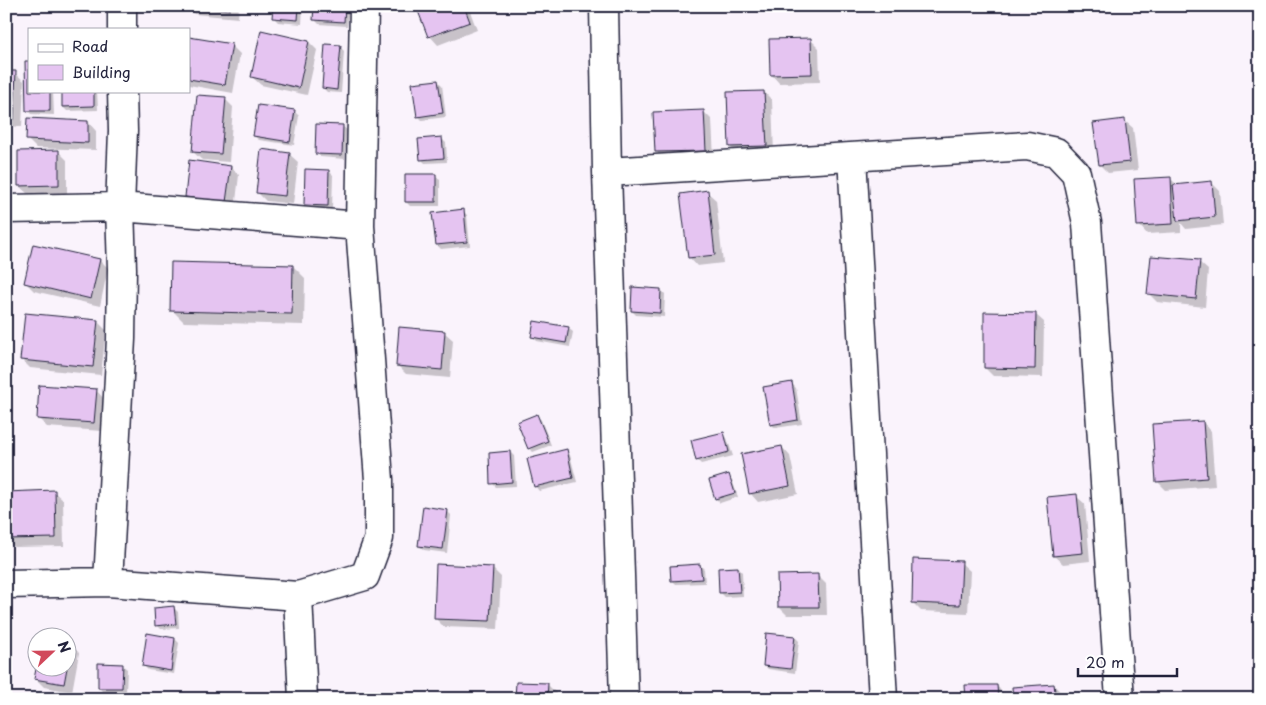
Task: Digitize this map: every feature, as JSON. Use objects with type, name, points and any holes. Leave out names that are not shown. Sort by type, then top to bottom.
[{"type":"street","points":[[122,6],[122,28]]},
{"type":"street","points":[[6,584],[108,582],[298,596],[365,576],[379,538],[379,480],[360,226],[364,6]]},
{"type":"street","points":[[604,6],[606,172],[624,699]]},
{"type":"street","points":[[108,582],[121,340],[122,269],[120,208],[123,131],[122,92]]},
{"type":"street","points":[[606,172],[1027,146],[1056,152],[1076,173],[1087,222],[1120,699]]},
{"type":"street","points":[[852,157],[883,699]]},
{"type":"street","points":[[6,209],[120,208],[360,226]]},
{"type":"street","points":[[298,596],[303,699]]},
{"type":"building","points":[[184,6],[230,6],[230,10]]},
{"type":"building","points":[[273,6],[299,6],[298,20],[272,18]]},
{"type":"building","points":[[314,6],[345,6],[344,22],[313,20]]},
{"type":"building","points":[[430,6],[464,6],[470,22],[428,37],[418,11]]},
{"type":"building","points":[[261,30],[309,41],[299,88],[251,77]]},
{"type":"building","points":[[190,37],[232,44],[225,85],[190,79]]},
{"type":"building","points":[[811,38],[812,74],[770,75],[769,39]]},
{"type":"building","points":[[325,44],[341,45],[337,90],[322,88]]},
{"type":"building","points":[[25,61],[28,61],[28,92],[50,92],[50,111],[26,111]]},
{"type":"building","points":[[6,71],[16,71],[14,119],[6,119]]},
{"type":"building","points":[[438,80],[443,113],[417,117],[412,83]]},
{"type":"building","points":[[764,91],[767,146],[729,147],[727,92]]},
{"type":"building","points":[[62,92],[94,92],[94,106],[62,107]]},
{"type":"building","points":[[197,95],[226,97],[221,154],[192,152]]},
{"type":"building","points":[[258,105],[295,110],[290,142],[253,136]]},
{"type":"building","points":[[704,110],[706,151],[655,152],[653,112]]},
{"type":"building","points":[[27,118],[88,121],[88,143],[26,140]]},
{"type":"building","points":[[1125,119],[1130,162],[1099,165],[1093,123]]},
{"type":"building","points":[[316,124],[343,125],[342,155],[315,154]]},
{"type":"building","points":[[442,137],[444,158],[420,160],[418,139]]},
{"type":"building","points":[[261,149],[290,153],[285,196],[256,193]]},
{"type":"building","points":[[59,150],[59,185],[18,186],[18,151]]},
{"type":"building","points":[[189,160],[231,166],[226,202],[185,197]]},
{"type":"building","points":[[305,169],[329,170],[328,206],[304,205]]},
{"type":"building","points":[[405,174],[436,174],[436,202],[405,202]]},
{"type":"building","points":[[1171,177],[1173,224],[1137,226],[1134,179]]},
{"type":"building","points":[[1212,181],[1215,217],[1177,221],[1173,185]]},
{"type":"building","points":[[708,190],[715,255],[688,258],[680,194]]},
{"type":"building","points":[[464,209],[467,242],[436,245],[432,213]]},
{"type":"building","points":[[33,244],[100,259],[91,299],[24,283]]},
{"type":"building","points":[[1151,256],[1200,260],[1196,299],[1147,294]]},
{"type":"building","points":[[171,262],[293,265],[292,314],[170,311]]},
{"type":"building","points":[[632,287],[661,289],[660,313],[631,311]]},
{"type":"building","points":[[984,312],[1036,313],[1035,369],[984,368]]},
{"type":"building","points":[[25,313],[98,320],[93,367],[20,360]]},
{"type":"building","points":[[534,321],[569,327],[566,343],[531,337]]},
{"type":"building","points":[[399,327],[445,331],[442,370],[396,366]]},
{"type":"building","points":[[792,382],[798,420],[770,425],[763,387]]},
{"type":"building","points":[[39,385],[97,389],[94,423],[37,419]]},
{"type":"building","points":[[537,414],[548,441],[528,449],[517,422]]},
{"type":"building","points":[[1203,421],[1207,478],[1156,482],[1152,424]]},
{"type":"building","points":[[724,432],[729,452],[696,461],[691,440]]},
{"type":"building","points":[[782,446],[790,486],[749,494],[741,454]]},
{"type":"building","points":[[567,449],[573,478],[534,487],[527,459]]},
{"type":"building","points":[[510,451],[512,482],[490,484],[489,453]]},
{"type":"building","points":[[729,474],[735,493],[715,499],[709,480]]},
{"type":"building","points":[[55,490],[56,538],[6,539],[6,492]]},
{"type":"building","points":[[1077,494],[1083,553],[1053,556],[1047,497]]},
{"type":"building","points":[[423,506],[448,510],[443,549],[418,546]]},
{"type":"building","points":[[913,559],[962,561],[960,605],[912,603]]},
{"type":"building","points":[[436,564],[493,567],[490,621],[434,619]]},
{"type":"building","points":[[700,564],[702,579],[671,581],[670,566]]},
{"type":"building","points":[[738,567],[740,592],[719,593],[718,568]]},
{"type":"building","points":[[818,574],[819,607],[778,607],[777,575]]},
{"type":"building","points":[[174,606],[176,624],[155,626],[154,608]]},
{"type":"building","points":[[147,633],[175,638],[171,671],[142,666]]},
{"type":"building","points":[[766,633],[795,636],[791,669],[763,666]]},
{"type":"building","points":[[98,663],[123,664],[122,688],[98,688]]},
{"type":"building","points":[[34,678],[65,678],[64,684]]},
{"type":"building","points":[[516,682],[548,683],[547,699],[515,699]]},
{"type":"building","points":[[1054,684],[1056,699],[1013,699],[1012,687]]},
{"type":"building","points":[[965,685],[997,685],[998,699],[966,699]]}]
